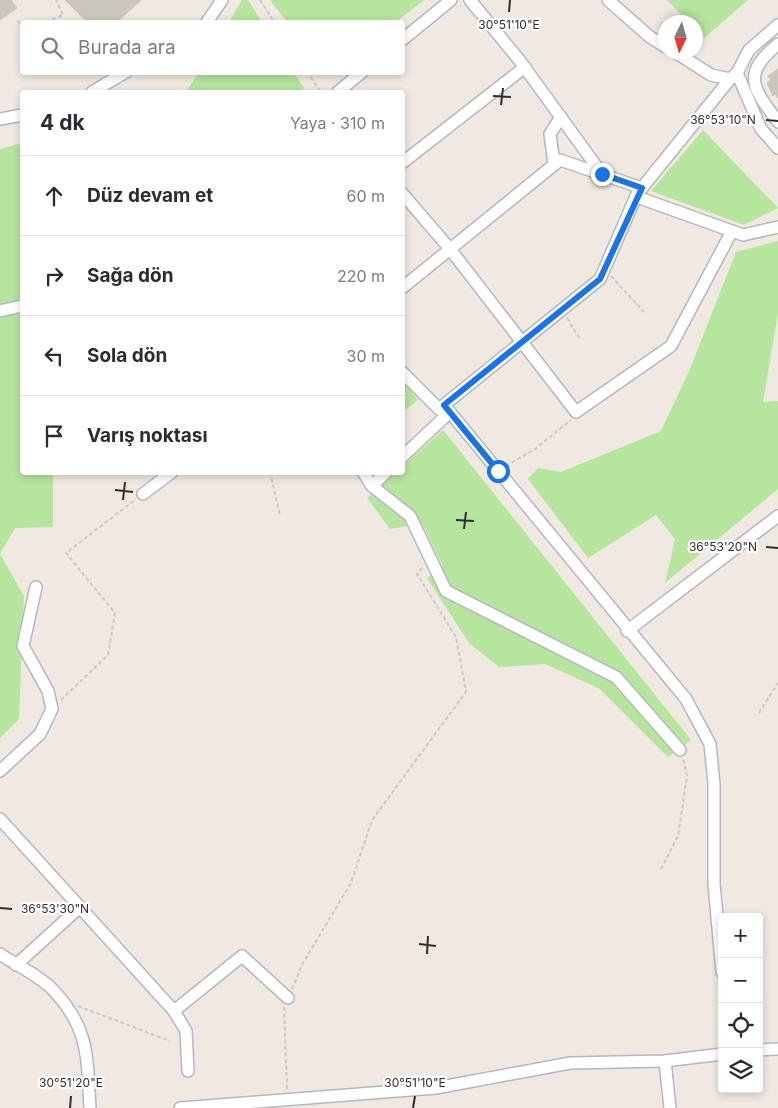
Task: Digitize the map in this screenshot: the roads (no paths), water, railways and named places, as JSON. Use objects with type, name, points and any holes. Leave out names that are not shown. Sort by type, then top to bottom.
[{"type":"street","points":[[208,20],[222,0]]},
{"type":"street","points":[[405,38],[451,0]]},
{"type":"street","points":[[470,0],[525,67],[602,174]]},
{"type":"street","points":[[608,0],[643,31],[658,41]]},
{"type":"street","points":[[405,454],[447,409],[522,342],[600,279],[639,193],[734,76],[749,50],[778,24]]},
{"type":"street","points":[[777,119],[754,84],[754,74],[759,64],[778,44]]},
{"type":"street","points":[[688,60],[711,75],[734,76]]},
{"type":"street","points":[[405,161],[525,67]]},
{"type":"street","points":[[95,90],[121,75]]},
{"type":"street","points":[[340,90],[358,75]]},
{"type":"street","points":[[734,76],[761,129],[778,148]]},
{"type":"street","points":[[0,119],[20,115]]},
{"type":"street","points":[[554,164],[550,134],[561,117]]},
{"type":"street","points":[[405,286],[560,160],[602,174],[639,193],[732,232],[742,235],[778,227]]},
{"type":"street","points":[[405,196],[450,250],[576,412],[671,346],[732,232]]},
{"type":"street","points":[[0,312],[20,307]]},
{"type":"street","points":[[405,375],[439,409],[447,409]]},
{"type":"street","points":[[447,409],[686,699],[710,744],[714,784],[714,884],[721,958]]},
{"type":"street","points":[[144,494],[168,475]]},
{"type":"street","points":[[365,475],[372,486],[410,516],[446,591],[616,677],[680,750]]},
{"type":"street","points":[[372,486],[383,475]]},
{"type":"street","points":[[628,630],[778,516]]},
{"type":"street","points":[[0,771],[40,734],[52,709],[48,691],[23,646],[36,587]]},
{"type":"street","points":[[0,819],[174,1011],[186,1031],[188,1071]]},
{"type":"street","points":[[16,965],[80,907]]},
{"type":"street","points":[[0,954],[54,990],[81,1030],[86,1045],[90,1108]]},
{"type":"street","points":[[174,1011],[242,956],[288,998]]},
{"type":"street","points":[[763,1050],[778,1050]]},
{"type":"street","points":[[180,1108],[436,1088],[570,1063],[665,1061],[718,1054]]},
{"type":"street","points":[[665,1061],[670,1108]]}]
